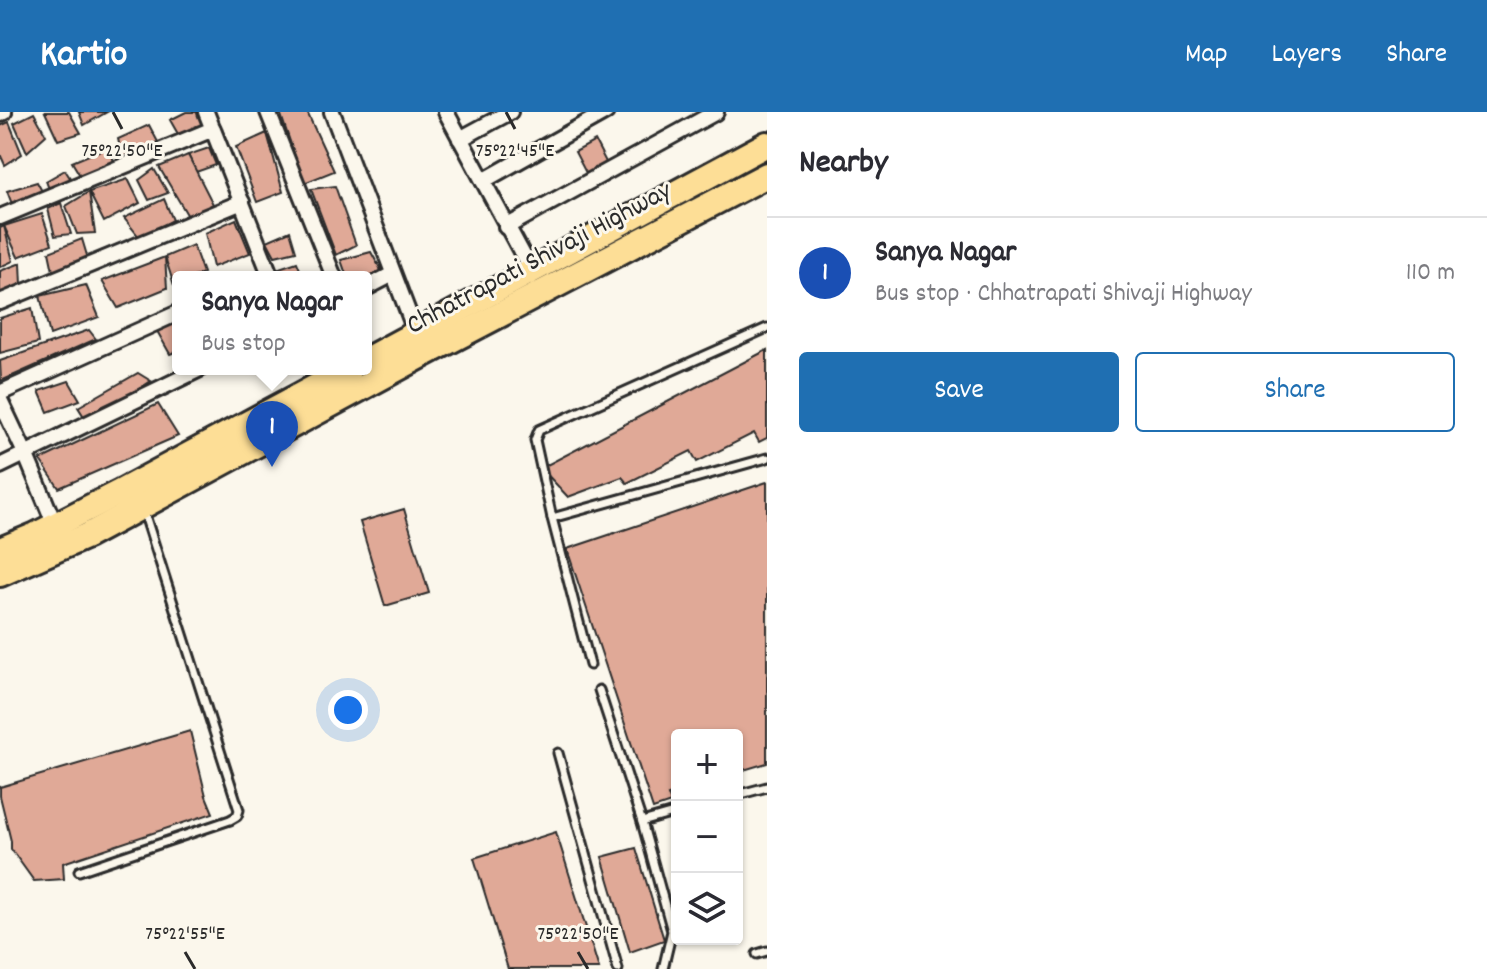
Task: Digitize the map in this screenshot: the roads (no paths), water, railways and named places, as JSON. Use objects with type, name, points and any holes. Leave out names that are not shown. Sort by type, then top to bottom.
[{"type":"main road","name":"Chhatrapati Shivaji Highway","points":[[372,357],[767,144]]},
{"type":"main road","name":"Chhatrapati Shivaji Highway","points":[[372,365],[767,175]]},
{"type":"main road","name":"Chhatrapati Shivaji Highway","points":[[0,574],[87,536],[142,506],[340,375]]},
{"type":"main road","name":"Chhatrapati Shivaji Highway","points":[[0,550],[350,375]]},
{"type":"street","points":[[206,112],[265,271]]},
{"type":"street","points":[[268,112],[332,271]]},
{"type":"street","points":[[332,112],[416,333]]},
{"type":"street","points":[[446,112],[531,270]]},
{"type":"street","points":[[460,139],[510,112]]},
{"type":"street","points":[[483,181],[606,112]]},
{"type":"street","points":[[506,227],[716,112]]},
{"type":"street","points":[[0,217],[213,129]]},
{"type":"street","points":[[0,302],[242,202]]},
{"type":"street","points":[[372,285],[393,274]]},
{"type":"street","points":[[0,393],[172,316]]},
{"type":"street","points":[[0,466],[188,375]]},
{"type":"street","points":[[0,400],[55,525]]},
{"type":"lane","points":[[590,665],[535,440],[539,430],[767,328]]},
{"type":"lane","points":[[552,518],[767,458]]},
{"type":"lane","points":[[79,871],[230,820],[237,816],[239,810],[142,506]]},
{"type":"lane","points":[[599,690],[642,822],[672,931],[663,969]]},
{"type":"lane","points":[[558,753],[618,969]]},
{"type":"lane","points":[[743,793],[767,787]]},
{"type":"lane","points":[[642,822],[671,814]]},
{"type":"lane","points":[[757,954],[767,951]]},
{"type":"place","name":"Sanya Nagar","points":[[272,467]]}]
